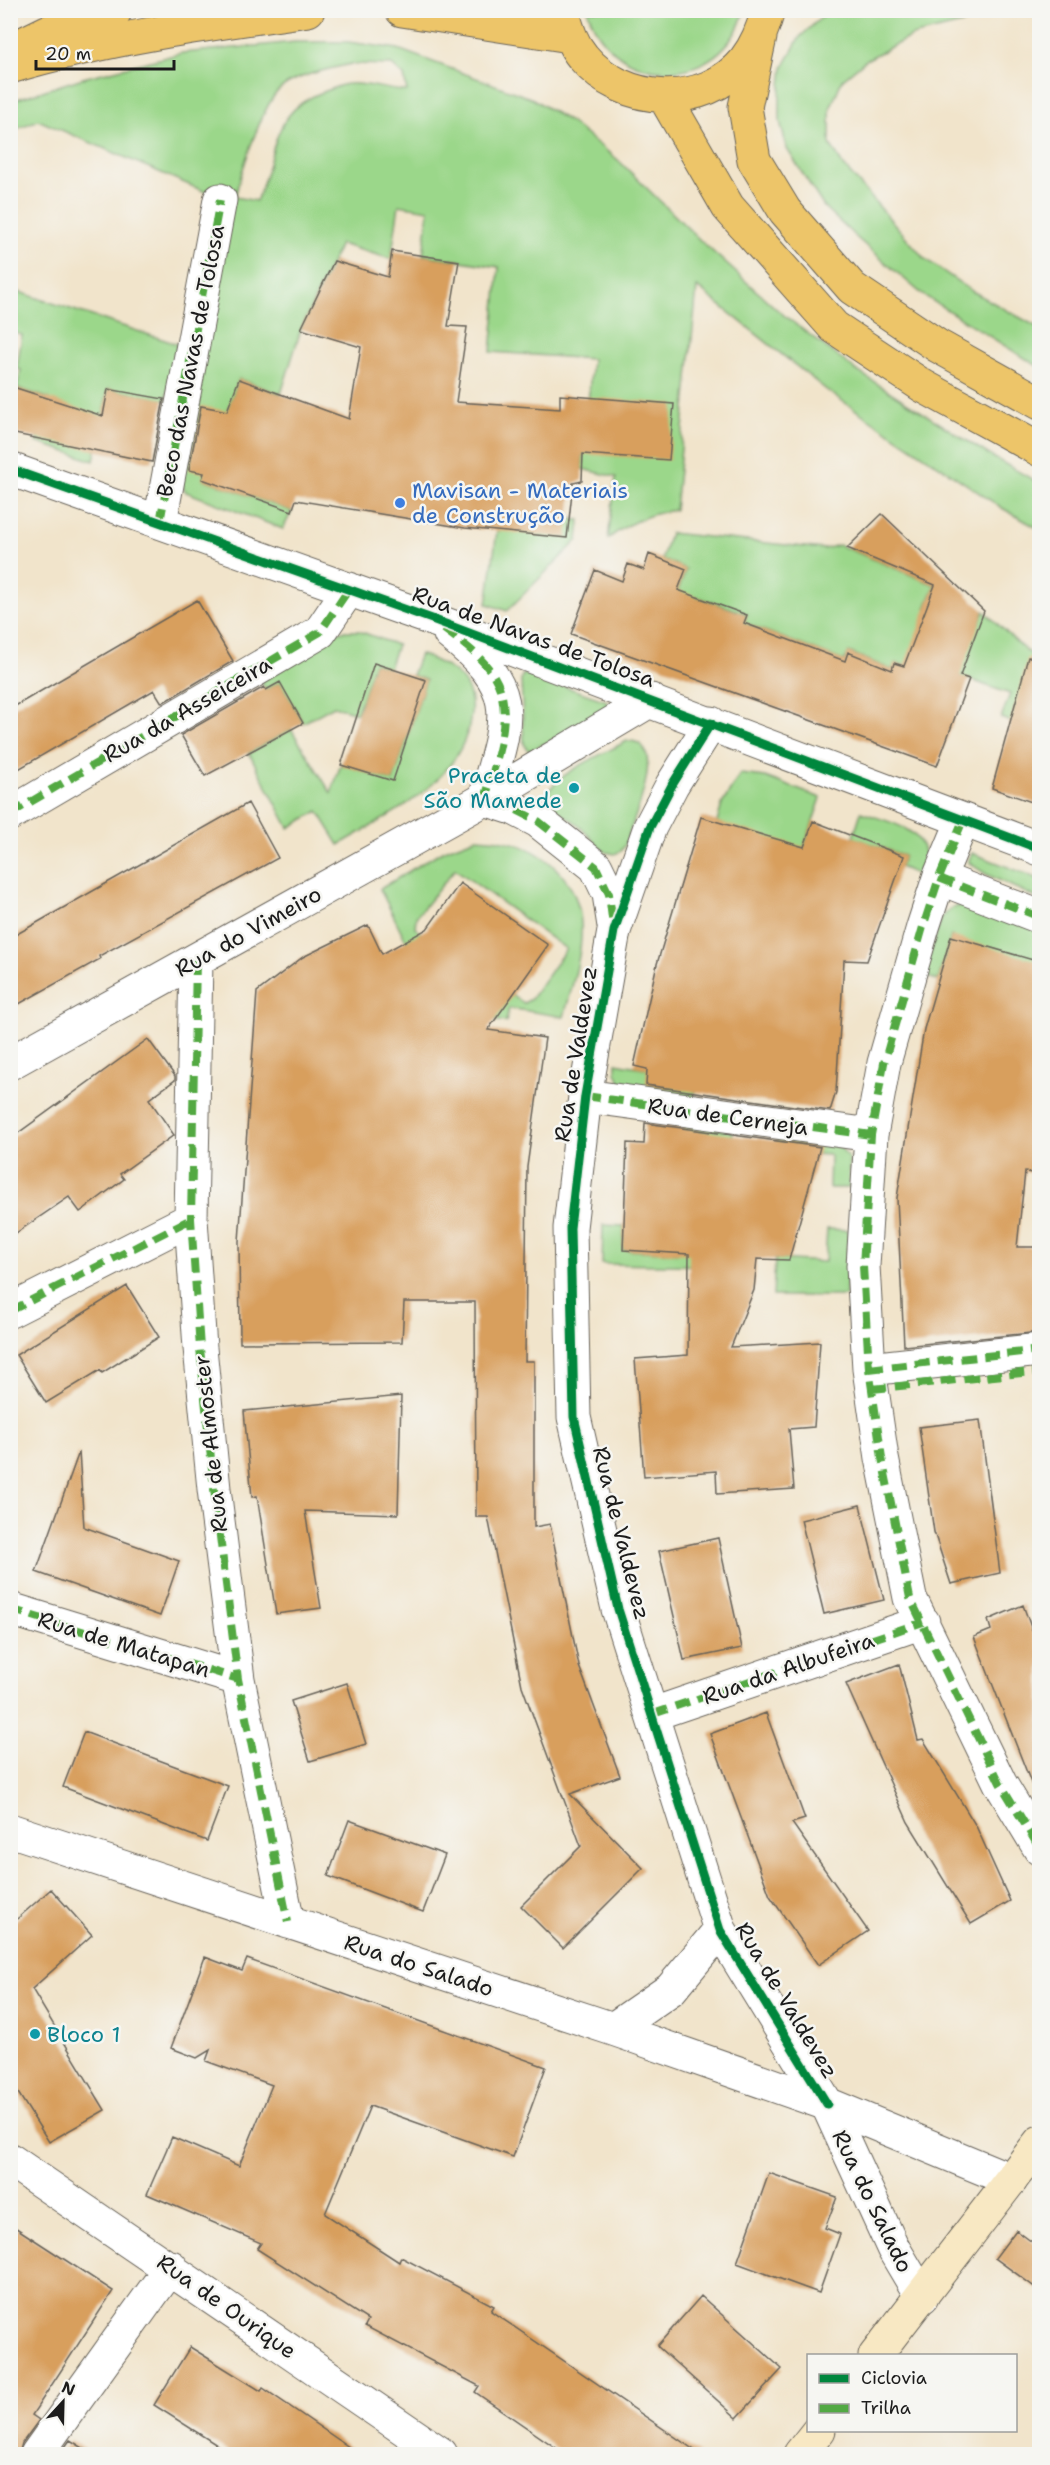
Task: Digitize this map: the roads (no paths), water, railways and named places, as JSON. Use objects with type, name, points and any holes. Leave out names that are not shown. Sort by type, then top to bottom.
[{"type":"main road","points":[[10,50],[47,32],[116,10]]},
{"type":"main road","points":[[10,67],[51,55],[196,26],[308,10]]},
{"type":"main road","points":[[402,10],[566,23],[582,56],[598,73],[618,86],[640,94],[664,96],[694,93],[721,81],[744,61],[764,23]]},
{"type":"main road","points":[[764,23],[745,107],[754,160],[785,211],[852,288],[938,346],[1040,403]]},
{"type":"main road","points":[[664,96],[728,207],[834,327],[922,386],[1040,450]]},
{"type":"main road","points":[[876,2354],[1040,2142]]},
{"type":"main road","points":[[800,2454],[817,2432]]},
{"type":"street","name":"Beco das Navas de Tolosa","points":[[160,522],[220,200]]},
{"type":"street","name":"Rua de Navas de Tolosa","points":[[10,469],[432,619],[1040,849]]},
{"type":"street","name":"Rua da Asseiceira","points":[[10,814],[320,632],[349,589]]},
{"type":"street","points":[[432,619],[470,649],[490,670],[502,692],[503,724],[485,799]]},
{"type":"street","points":[[485,799],[651,700]]},
{"type":"street","points":[[614,931],[650,827],[672,784],[711,723]]},
{"type":"street","points":[[485,799],[513,808],[538,821],[567,841],[596,867],[609,894],[614,931]]},
{"type":"street","name":"Rua do Vimeiro","points":[[10,1063],[485,799]]},
{"type":"street","points":[[963,820],[939,878],[885,1063],[872,1136],[863,1266],[871,1379],[882,1458],[910,1598],[1000,1783],[1040,1849]]},
{"type":"street","points":[[939,878],[1040,917]]},
{"type":"street","name":"Rua de Valdevez","points":[[614,931],[585,1096],[570,1228],[574,1417],[618,1609],[720,1930],[827,2104]]},
{"type":"street","name":"Rua de Almoster","points":[[196,960],[191,1219],[212,1478],[238,1679],[288,1922]]},
{"type":"street","name":"Rua de Cerneja","points":[[585,1096],[872,1136]]},
{"type":"street","points":[[10,1311],[191,1219]]},
{"type":"street","points":[[871,1379],[1040,1350]]},
{"type":"street","points":[[871,1379],[1040,1371]]},
{"type":"street","name":"Rua de Matapan","points":[[10,1609],[238,1679]]},
{"type":"street","name":"Rua da Albufeira","points":[[653,1714],[922,1622]]},
{"type":"street","name":"Rua do Salado","points":[[10,1830],[613,2029],[827,2104],[1011,2180]]},
{"type":"street","name":"Rua de Valdevez","points":[[613,2029],[671,1989],[720,1930]]},
{"type":"street","name":"Rua do Salado","points":[[827,2104],[893,2248],[922,2297]]},
{"type":"street","name":"Rua de Ourique","points":[[10,2160],[171,2267],[441,2454]]},
{"type":"street","points":[[36,2454],[171,2267]]},
{"type":"place","name":"Mavisan - Materiais de Construção","points":[[400,503]]},
{"type":"place","name":"Praceta de São Mamede","points":[[574,788]]},
{"type":"place","name":"Bloco 1","points":[[35,2034]]}]
